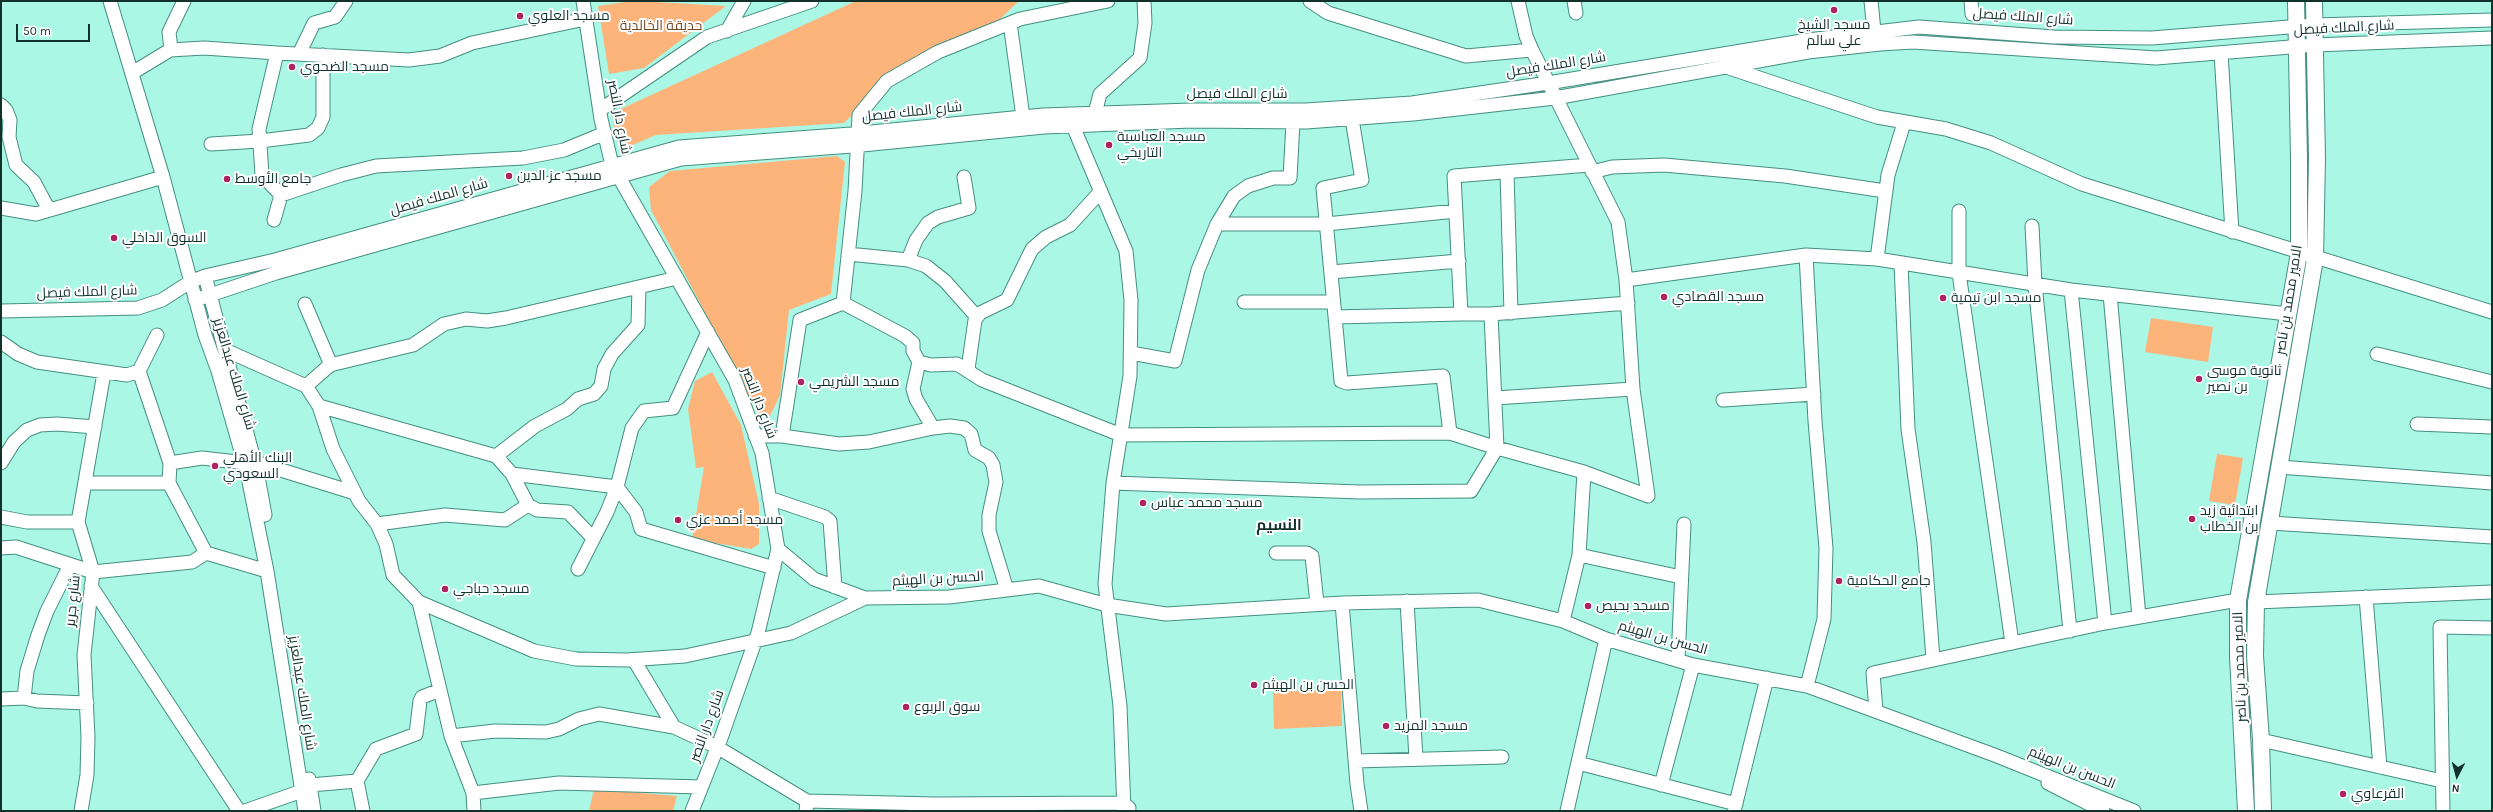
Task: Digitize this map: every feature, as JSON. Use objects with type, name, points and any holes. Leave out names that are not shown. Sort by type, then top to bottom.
[{"type":"main road","name":"الامير محمد بن ناصر","points":[[2246,811],[2238,657],[2238,600],[2299,253],[2296,1]]},
{"type":"main road","name":"الامير محمد بن ناصر","points":[[2263,811],[2261,740],[2255,656],[2256,602],[2316,259],[2317,159],[2314,1]]},
{"type":"street","name":"شارع الملك عبدالعزيز","points":[[110,1],[163,177],[195,300],[250,463],[267,571],[306,788],[314,811]]},
{"type":"street","points":[[171,50],[169,32],[184,1]]},
{"type":"street","points":[[299,54],[314,23],[334,17],[346,1]]},
{"type":"street","name":"شارع دار النصر","points":[[583,1],[604,133],[615,170],[735,380],[762,453],[778,549],[755,641],[717,747],[692,811]]},
{"type":"street","points":[[727,31],[744,1]]},
{"type":"street","points":[[600,110],[707,37],[812,1]]},
{"type":"street","points":[[843,303],[859,115],[887,81],[938,52],[1020,19],[1108,1]]},
{"type":"street","points":[[1095,113],[1100,94],[1140,58],[1145,23],[1144,1]]},
{"type":"street","points":[[1310,1],[1328,13],[1466,56],[1532,50]]},
{"type":"street","points":[[919,362],[931,365],[957,364],[968,369],[982,380],[1121,435],[1450,433],[1497,448],[1584,472],[1648,496],[1632,389],[1628,303],[1618,222],[1532,50],[1526,36],[1518,1]]},
{"type":"street","points":[[1871,1],[1874,31]]},
{"type":"street","points":[[1971,1],[1972,14]]},
{"type":"street","points":[[132,73],[171,50],[204,48],[410,60],[440,56],[466,45],[585,19]]},
{"type":"street","name":"شارع الملك فيصل","points":[[858,139],[1023,117],[1191,110],[1306,110],[1412,103],[1874,31],[1919,27],[2054,37],[2152,38],[2314,25],[2492,20]]},
{"type":"street","points":[[1010,23],[1023,117]]},
{"type":"street","name":"شارع الملك فيصل","points":[[1,311],[138,308],[162,300],[190,282],[206,276],[275,260],[615,170],[680,147],[858,139],[1073,126],[1192,121],[1293,122],[1413,114],[1555,98],[1808,52],[1913,42],[2156,58],[2297,46],[2492,38]]},
{"type":"street","points":[[2221,52],[2232,232]]},
{"type":"street","points":[[277,53],[259,129],[262,175],[281,195]]},
{"type":"street","points":[[211,144],[260,141],[308,135],[318,128],[323,117],[323,55]]},
{"type":"street","points":[[1725,67],[1877,117],[1904,123],[1946,129],[1984,141],[2082,184],[2316,259],[2492,312]]},
{"type":"street","points":[[1,105],[6,110],[10,120],[9,137],[16,165],[34,182],[49,210]]},
{"type":"street","points":[[1352,119],[1362,180],[1323,188],[1341,380],[1347,383],[1443,376],[1450,433]]},
{"type":"street","points":[[1130,353],[1176,361],[1198,270],[1217,224],[1234,196],[1248,186],[1273,178],[1290,178],[1293,122]]},
{"type":"street","points":[[1877,259],[1885,191],[1894,152],[1904,123]]},
{"type":"street","points":[[451,736],[495,731],[546,732],[559,729],[579,719],[599,714],[674,727],[717,747],[807,806],[934,808],[1126,808],[1120,706],[1105,584],[1113,483],[1130,376],[1131,300],[1126,251],[1073,126]]},
{"type":"street","points":[[281,195],[341,175],[376,166],[523,158],[564,150],[604,133]]},
{"type":"street","points":[[1461,314],[1454,176],[1507,172],[1664,165],[1785,176],[1885,191]]},
{"type":"street","points":[[195,300],[212,296],[276,273],[615,170]]},
{"type":"street","points":[[1507,172],[1511,312]]},
{"type":"street","points":[[1,208],[36,214],[163,177]]},
{"type":"street","points":[[908,260],[918,235],[928,223],[938,217],[969,208],[964,177]]},
{"type":"street","points":[[968,369],[975,320],[977,317],[980,313],[1007,300],[1032,249],[1046,237],[1070,225],[1101,191]]},
{"type":"street","points":[[274,220],[281,195]]},
{"type":"street","points":[[1217,224],[1326,224],[1456,211]]},
{"type":"street","points":[[1959,211],[1959,273],[2012,643]]},
{"type":"street","points":[[2032,226],[2035,284],[2070,631]]},
{"type":"street","points":[[848,254],[908,260],[926,266],[945,281],[977,317]]},
{"type":"street","points":[[1626,280],[1806,255],[1877,259],[2072,290],[2288,314]]},
{"type":"street","points":[[1806,255],[1814,394],[1826,548],[1824,619],[1807,686]]},
{"type":"street","points":[[1331,272],[1458,261]]},
{"type":"street","points":[[1901,264],[1908,429],[1924,542],[1933,659]]},
{"type":"street","name":"شارع الملك عبدالعزيز","points":[[206,276],[225,350],[250,463],[306,788],[305,811]]},
{"type":"street","points":[[306,386],[331,365],[412,345],[444,324],[466,319],[487,321],[506,318],[677,278]]},
{"type":"street","points":[[496,456],[535,426],[567,410],[578,399],[594,394],[602,386],[604,369],[612,354],[638,325],[639,287]]},
{"type":"street","points":[[2072,290],[2105,623]]},
{"type":"street","points":[[2110,294],[2139,617]]},
{"type":"street","points":[[1244,302],[1333,302]]},
{"type":"street","points":[[782,436],[800,320],[843,303],[905,336],[913,343],[913,351],[919,362],[914,389],[916,399],[933,428]]},
{"type":"street","points":[[1334,317],[1491,314],[1628,303]]},
{"type":"street","points":[[305,304],[331,365]]},
{"type":"street","points":[[1113,483],[1360,492],[1471,491],[1497,448],[1491,314]]},
{"type":"street","points":[[578,569],[607,512],[617,487],[632,428],[644,411],[673,408],[708,332]]},
{"type":"street","points":[[1,342],[18,354],[37,362],[104,373],[127,375],[139,371],[157,335]]},
{"type":"street","points":[[225,350],[306,386],[319,406],[333,448],[355,493],[377,524],[386,544],[393,575],[419,602],[534,651],[576,659],[634,660],[684,656],[791,633],[864,598]]},
{"type":"street","points":[[2377,354],[2492,382]]},
{"type":"street","points":[[139,371],[170,463],[169,483],[206,553],[267,571]]},
{"type":"street","name":"شارع جرير","points":[[82,811],[87,775],[87,703],[84,655],[90,586],[93,572],[78,522],[104,373]]},
{"type":"street","points":[[1495,398],[1632,389]]},
{"type":"street","points":[[1723,400],[1814,394]]},
{"type":"street","points":[[319,406],[496,456],[512,474],[528,505],[537,510],[568,512],[593,538]]},
{"type":"street","points":[[1,463],[14,442],[27,430],[40,425],[57,424],[95,427]]},
{"type":"street","points":[[2417,424],[2492,427]]},
{"type":"street","points":[[755,436],[782,436],[839,444],[869,442],[933,428],[950,426],[964,428],[971,434],[975,450],[989,458],[996,482],[989,515],[989,531],[1007,590]]},
{"type":"street","points":[[170,463],[202,458],[250,463],[355,493]]},
{"type":"street","points":[[2279,467],[2492,482]]},
{"type":"street","points":[[1563,621],[1579,555],[1584,472]]},
{"type":"street","points":[[512,474],[617,487],[636,512],[641,528],[774,568]]},
{"type":"street","points":[[85,483],[169,483]]},
{"type":"street","points":[[770,498],[825,517],[830,521],[835,587]]},
{"type":"street","points":[[377,524],[445,515],[505,520],[528,505]]},
{"type":"street","points":[[1,517],[27,522],[78,522]]},
{"type":"street","points":[[2270,523],[2492,537]]},
{"type":"street","points":[[1678,660],[1684,524]]},
{"type":"street","points":[[1,548],[16,547],[93,572],[192,562],[206,553]]},
{"type":"street","name":"الحسن بن الهيثم","points":[[778,549],[814,579],[864,598],[949,597],[1039,586],[1107,605],[1166,614],[1317,604],[1478,600],[1563,621],[1606,639],[1693,665],[1807,686],[1997,756],[2134,811]]},
{"type":"street","points":[[1276,553],[1307,553],[1312,556],[1317,604]]},
{"type":"street","points":[[1579,555],[1681,577]]},
{"type":"street","points":[[24,698],[27,671],[38,635],[47,610],[70,565]]},
{"type":"street","points":[[90,586],[239,811]]},
{"type":"street","points":[[2256,602],[2492,592]]},
{"type":"street","points":[[2366,597],[2380,767]]},
{"type":"street","points":[[1876,711],[1872,673],[2105,623],[2238,600]]},
{"type":"street","points":[[1407,601],[1416,759]]},
{"type":"street","points":[[419,602],[451,736],[473,793],[474,811]]},
{"type":"street","points":[[1342,603],[1355,761],[1361,811]]},
{"type":"street","points":[[2443,811],[2440,627],[2492,628]]},
{"type":"street","points":[[1567,811],[1606,639]]},
{"type":"street","points":[[634,660],[674,727]]},
{"type":"street","points":[[1662,784],[1693,665]]},
{"type":"street","points":[[1578,763],[1662,784],[1735,807],[1766,678]]},
{"type":"street","points":[[363,811],[357,781],[376,749],[416,734],[420,701],[422,697],[440,690]]},
{"type":"street","points":[[1,699],[24,698],[37,701],[87,703]]},
{"type":"street","points":[[2261,740],[2442,781]]},
{"type":"street","name":"الحسن بن الهيثم","points":[[1997,756],[2103,811]]},
{"type":"street","points":[[1355,761],[1502,757]]},
{"type":"street","points":[[245,811],[306,788],[357,781]]},
{"type":"street","points":[[473,793],[559,783],[701,787]]},
{"type":"green space","name":"حديقة الخالدية","points":[[631,1],[726,6],[644,68],[609,74],[598,6]]},
{"type":"green space","points":[[856,1],[1019,1],[999,20],[887,81],[844,123],[656,135],[621,150],[616,139],[612,113]]},
{"type":"green space","points":[[837,156],[845,162],[831,294],[789,310],[780,395],[770,416],[759,415],[651,210],[649,187],[670,171]]},
{"type":"green space","points":[[2151,318],[2213,327],[2208,362],[2145,352]]},
{"type":"green space","points":[[712,372],[741,425],[759,504],[759,544],[751,549],[692,539],[704,467],[696,468],[688,409],[695,381]]},
{"type":"green space","points":[[2217,454],[2243,458],[2235,505],[2209,501]]},
{"type":"green space","points":[[1341,690],[1342,726],[1274,729],[1273,692]]},
{"type":"green space","points":[[594,789],[677,796],[673,811],[589,811]]},
{"type":"place","name":"مسجد الشيخ علي سالم","points":[[1834,10]]},
{"type":"place","name":"مسجد العلوي","points":[[520,16]]},
{"type":"place","name":"مسجد الضحوي","points":[[292,67]]},
{"type":"place","name":"مسجد العباسية التاريخي","points":[[1109,145]]},
{"type":"place","name":"مسجد عز الدين","points":[[509,176]]},
{"type":"place","name":"جامع الأوسط","points":[[227,179]]},
{"type":"place","name":"السوق الداخلي","points":[[114,238]]},
{"type":"place","name":"مسجد القصادي","points":[[1664,297]]},
{"type":"place","name":"مسجد ابن تيمية","points":[[1943,298]]},
{"type":"place","name":"ثانوية موسى بن نصير","points":[[2199,379]]},
{"type":"place","name":"مسجد الشريمي","points":[[801,382]]},
{"type":"place","name":"البنك الأهلي السعودي","points":[[215,466]]},
{"type":"place","name":"مسجد محمد عباس","points":[[1143,503]]},
{"type":"place","name":"ابتدائية زيد بن الخطاب","points":[[2192,519]]},
{"type":"place","name":"مسجد أحمد عزي","points":[[678,520]]},
{"type":"place","name":"جامع الحكامية","points":[[1839,581]]},
{"type":"place","name":"مسجد حباجي","points":[[445,589]]},
{"type":"place","name":"مسجد بحيص","points":[[1588,606]]},
{"type":"place","name":"الحسن بن الهيثم","points":[[1254,685]]},
{"type":"place","name":"سوق الربوع","points":[[906,707]]},
{"type":"place","name":"مسجد المزيد","points":[[1386,726]]},
{"type":"place","name":"القرعاوي","points":[[2343,794]]},
{"type":"district","name":"النسيم","points":[[1279,526]]}]
